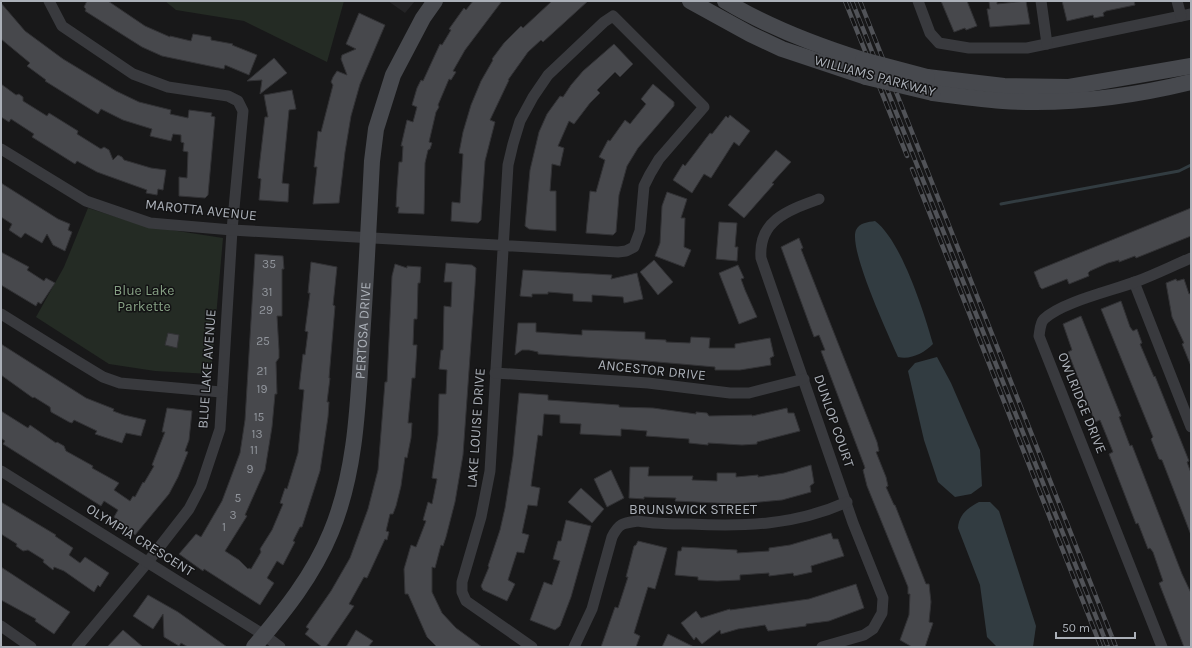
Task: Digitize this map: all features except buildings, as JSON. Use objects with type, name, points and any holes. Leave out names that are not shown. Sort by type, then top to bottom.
[{"type":"main road","name":"PERTOSA DRIVE","points":[[259,641],[293,601],[315,565],[331,532],[344,494],[358,408],[376,129],[393,75],[423,18],[435,1]]},
{"type":"main road","name":"WILLIAMS PARKWAY","points":[[690,1],[750,34],[782,49],[866,77],[933,94],[1003,101],[1070,101],[1123,95],[1191,82]]},
{"type":"main road","name":"WILLIAMS PARKWAY","points":[[725,1],[760,20],[818,46],[927,77],[1004,86],[1069,87],[1191,66]]},
{"type":"street","name":"BLUE LAKE AVENUE","points":[[50,1],[62,26],[133,74],[168,87],[228,96],[238,102],[243,111],[232,230],[220,428],[201,486],[189,510],[77,647]]},
{"type":"street","points":[[918,1],[930,33],[939,43],[969,48],[1027,48],[1186,15],[1177,1]]},
{"type":"street","points":[[1041,1],[1047,44]]},
{"type":"street","name":"LAKE LOUISE DRIVE","points":[[503,245],[618,252],[634,248],[640,231],[644,186],[659,159],[704,107],[613,16],[604,22],[548,75],[533,97],[520,121],[508,165],[503,245],[495,373],[488,486],[481,517],[463,576],[462,592],[466,601],[532,647]]},
{"type":"street","name":"MAROTTA AVENUE","points":[[1,149],[86,201],[120,214],[150,223],[232,230],[503,245]]},
{"type":"street","name":"DUNLOP COURT","points":[[819,199],[781,215],[765,231],[760,252],[763,266],[847,502],[883,598],[882,613],[876,626],[864,635],[822,647]]},
{"type":"street","name":"OWLRIDGE DRIVE","points":[[1162,647],[1039,336],[1043,320],[1053,312],[1134,282],[1191,258]]},
{"type":"street","points":[[1134,282],[1191,427]]},
{"type":"street","points":[[1,314],[103,377],[120,383],[221,392]]},
{"type":"street","name":"ANCESTOR DRIVE","points":[[495,373],[648,383],[730,393],[749,393],[804,379]]},
{"type":"street","name":"OLYMPIA CRESCENT","points":[[1,471],[147,563],[259,641],[280,647]]},
{"type":"street","name":"BRUNSWICK STREET","points":[[574,647],[592,609],[612,536],[618,526],[627,522],[721,527],[766,524],[811,515],[847,502]]},
{"type":"street","points":[[1,626],[32,647]]},
{"type":"shaded area","points":[[388,1],[415,1],[405,13]]},
{"type":"shaded area","points":[[875,221],[885,230],[902,260],[918,296],[933,344],[926,350],[912,357],[898,357],[863,273],[858,255],[855,240],[857,228],[861,224]]},
{"type":"shaded area","points":[[937,357],[951,383],[980,450],[982,486],[971,494],[955,497],[938,482],[924,440],[908,371],[915,363]]},
{"type":"shaded area","points":[[979,502],[990,502],[999,511],[1036,626],[1033,647],[997,647],[987,637],[980,585],[958,528],[962,515]]},
{"type":"green space","points":[[165,1],[344,1],[327,62],[244,21],[176,10]]},
{"type":"green space","name":"Blue Lake Parkette","points":[[88,208],[145,226],[223,238],[211,374],[155,371],[109,364],[36,317],[64,267]]},
{"type":"waterway","points":[[1001,204],[1179,171],[1191,165]]},
{"type":"railway","points":[[845,1],[907,156]]},
{"type":"railway","points":[[852,1],[1108,647]]},
{"type":"railway","points":[[860,1],[1116,647]]},
{"type":"railway","points":[[912,169],[1101,647]]}]
